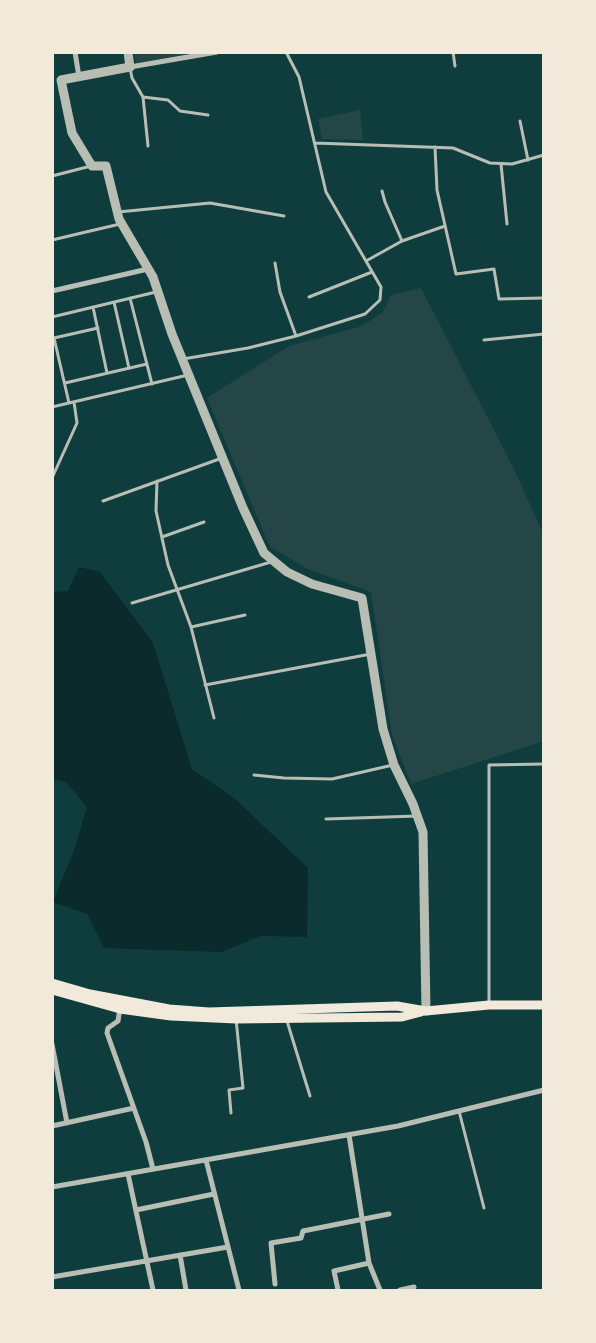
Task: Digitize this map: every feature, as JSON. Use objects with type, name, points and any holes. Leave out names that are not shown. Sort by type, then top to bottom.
[{"type":"main road","points":[[52,983],[122,1004],[169,1009],[210,1012],[397,1006],[426,1011]]},
{"type":"main road","points":[[52,990],[171,1016],[236,1019],[402,1017],[426,1011],[489,1005],[544,1005]]},
{"type":"street","points":[[75,52],[79,77]]},
{"type":"street","points":[[128,52],[130,67]]},
{"type":"street","points":[[217,52],[57,81],[72,134],[92,166],[106,166],[122,224],[153,277],[182,359],[243,508],[264,553],[287,572],[312,584],[362,598],[383,729],[394,765],[413,804],[423,832],[426,1011]]},
{"type":"street","points":[[52,291],[148,268]]},
{"type":"street","points":[[122,1004],[118,1021],[108,1028],[107,1033],[146,1142],[153,1169]]},
{"type":"street","points":[[52,1044],[67,1123]]},
{"type":"street","points":[[52,1187],[398,1126],[544,1090]]},
{"type":"street","points":[[52,1126],[134,1108]]},
{"type":"street","points":[[349,1135],[369,1263],[380,1290]]},
{"type":"street","points":[[206,1160],[239,1290]]},
{"type":"street","points":[[128,1174],[152,1290]]},
{"type":"street","points":[[136,1210],[214,1194]]},
{"type":"street","points":[[275,1284],[270,1243],[301,1238],[303,1231],[389,1214]]},
{"type":"street","points":[[52,1277],[228,1247]]},
{"type":"street","points":[[180,1255],[186,1290]]},
{"type":"street","points":[[338,1290],[334,1271],[369,1263]]},
{"type":"street","points":[[400,1290],[414,1287]]},
{"type":"lane","points":[[182,359],[248,348],[296,336],[365,314],[380,300],[381,287],[326,192],[299,77],[286,52]]},
{"type":"lane","points":[[453,52],[455,66]]},
{"type":"lane","points":[[130,67],[132,78],[143,98],[148,146]]},
{"type":"lane","points":[[143,98],[168,100],[180,110],[208,115]]},
{"type":"lane","points":[[520,121],[528,160]]},
{"type":"lane","points":[[315,143],[453,148],[490,163],[501,164],[512,164],[544,155]]},
{"type":"lane","points":[[435,147],[437,190],[456,274],[494,269],[499,299],[544,298]]},
{"type":"lane","points":[[501,164],[507,224]]},
{"type":"lane","points":[[52,176],[92,166]]},
{"type":"lane","points":[[382,191],[402,242]]},
{"type":"lane","points":[[118,212],[210,203],[284,216]]},
{"type":"lane","points":[[52,240],[122,224]]},
{"type":"lane","points":[[366,261],[402,242],[445,226]]},
{"type":"lane","points":[[275,262],[280,292],[296,336]]},
{"type":"lane","points":[[309,297],[372,272]]},
{"type":"lane","points":[[52,317],[158,292]]},
{"type":"lane","points":[[130,298],[152,384]]},
{"type":"lane","points":[[114,302],[129,368]]},
{"type":"lane","points":[[93,307],[107,373]]},
{"type":"lane","points":[[52,478],[77,423],[64,383],[53,339],[98,328]]},
{"type":"lane","points":[[484,340],[544,334]]},
{"type":"lane","points":[[64,383],[147,364]]},
{"type":"lane","points":[[52,407],[189,375]]},
{"type":"lane","points":[[103,501],[222,458]]},
{"type":"lane","points":[[157,481],[156,511],[168,566],[191,627],[214,718]]},
{"type":"lane","points":[[162,537],[204,522]]},
{"type":"lane","points":[[132,603],[176,588],[274,561]]},
{"type":"lane","points":[[191,627],[245,615]]},
{"type":"lane","points":[[205,685],[371,654]]},
{"type":"lane","points":[[489,1005],[489,765],[544,764]]},
{"type":"lane","points":[[254,775],[332,779],[394,765]]},
{"type":"lane","points":[[326,819],[417,816]]},
{"type":"lane","points":[[286,1018],[310,1096]]},
{"type":"lane","points":[[231,1113],[229,1090],[244,1088],[236,1019]]},
{"type":"lane","points":[[459,1111],[484,1208]]},
{"type":"shaded area","points":[[134,52],[196,53],[136,63]]},
{"type":"shaded area","points":[[360,110],[363,140],[322,139],[318,119]]},
{"type":"shaded area","points":[[421,288],[513,467],[543,533],[544,741],[411,784],[392,735],[371,592],[308,569],[270,547],[207,398],[289,346],[362,326],[383,312],[391,295]]},
{"type":"shaded area","points":[[79,567],[100,572],[153,643],[192,769],[234,798],[308,868],[307,937],[260,936],[222,952],[104,948],[87,914],[53,902],[75,848],[87,807],[66,782],[52,779],[53,592],[68,591]]}]
